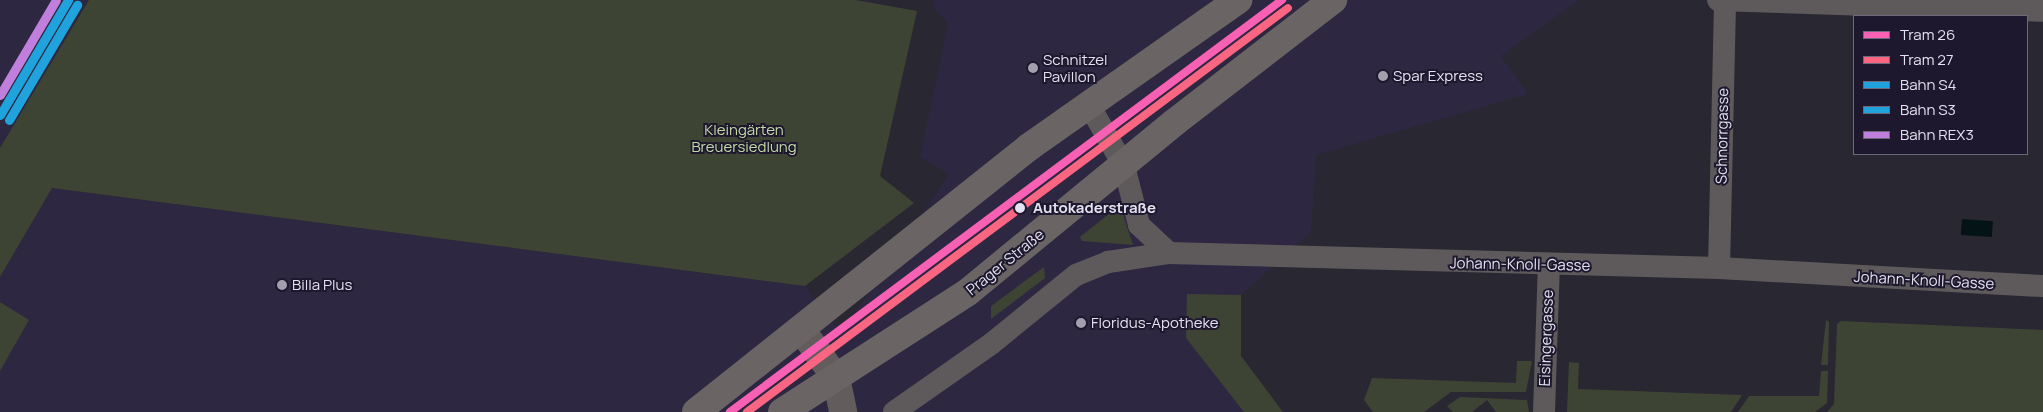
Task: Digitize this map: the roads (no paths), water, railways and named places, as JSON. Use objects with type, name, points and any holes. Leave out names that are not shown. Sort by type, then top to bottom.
[{"type":"main road","points":[[696,412],[801,329],[876,265],[1089,104],[1238,0]]},
{"type":"main road","name":"Prager Straße","points":[[782,412],[968,292],[1333,0]]},
{"type":"street","points":[[1722,2],[2043,11]]},
{"type":"street","name":"Schnorrgasse","points":[[1719,268],[1722,2]]},
{"type":"street","points":[[1089,104],[1124,166],[1139,225],[1169,253]]},
{"type":"street","points":[[894,412],[991,344],[1076,275],[1108,262],[1169,253]]},
{"type":"street","name":"Johann-Knoll-Gasse","points":[[1169,253],[1719,268],[2043,286]]},
{"type":"street","name":"Eisingergasse","points":[[1544,412],[1549,264]]},
{"type":"street","points":[[801,329],[836,378],[843,412]]},
{"type":"tram line","name":"26","points":[[730,412],[1282,0]]},
{"type":"tram line","name":"27","points":[[747,412],[1288,8]]},
{"type":"rail line","name":"REX3","points":[[0,95],[56,0]]},
{"type":"rail line","name":"S4","points":[[0,115],[68,0]]},
{"type":"rail line","name":"S3","points":[[9,120],[77,5]]},
{"type":"place","name":"Schnitzel Pavillon","points":[[1033,68]]},
{"type":"place","name":"Spar Express","points":[[1383,76]]},
{"type":"place","name":"Autokaderstraße","points":[[1020,208]]},
{"type":"place","name":"Billa Plus","points":[[282,285]]},
{"type":"place","name":"Floridus-Apotheke","points":[[1081,323]]},
{"type":"park label","name":"Kleingärten Breuersiedlung","points":[[744,138]]}]
